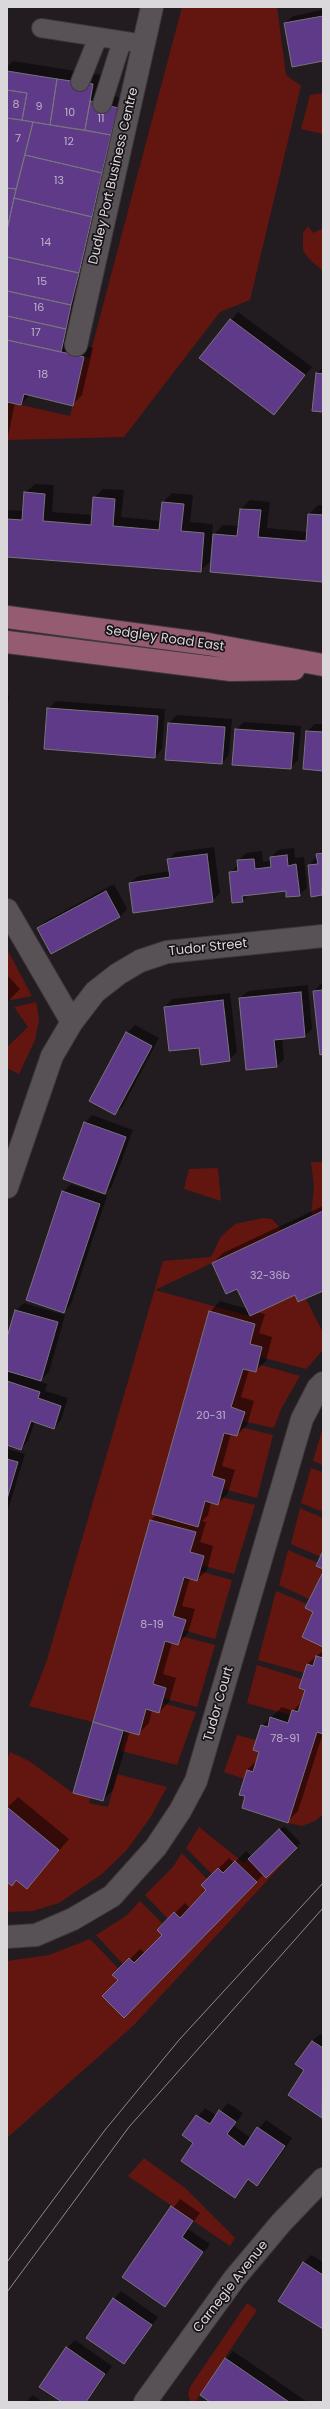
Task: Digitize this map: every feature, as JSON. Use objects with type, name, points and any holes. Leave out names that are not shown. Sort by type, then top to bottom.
[{"type":"main road","name":"Sedgley Road East","points":[[7,617],[208,644],[323,665]]},
{"type":"main road","name":"Sedgley Road East","points":[[7,642],[231,670],[323,669]]},
{"type":"street","name":"Dudley Port Business Centre","points":[[72,338],[88,259],[110,165],[144,44],[152,7]]},
{"type":"street","points":[[7,910],[72,1022]]},
{"type":"street","name":"Tudor Street","points":[[7,1187],[52,1056],[72,1022],[95,992],[118,974],[140,961],[167,952],[323,936]]},
{"type":"street","name":"Tudor Court","points":[[7,1937],[36,1935],[73,1919],[112,1896],[156,1847],[180,1811],[196,1781],[302,1419],[318,1388],[323,1383]]},
{"type":"street","name":"Carnegie Avenue","points":[[148,2401],[234,2279],[281,2223],[323,2179]]},
{"type":"lane","points":[[41,28],[144,44]]},
{"type":"lane","points":[[80,82],[98,37]]},
{"type":"lane","points":[[102,104],[122,41]]},
{"type":"shaded area","points":[[182,7],[277,7],[286,75],[301,86],[250,300],[220,312],[124,437],[7,440],[8,402],[70,416],[84,357],[89,358]]},
{"type":"shaded area","points":[[323,93],[323,134],[301,129],[310,95]]},
{"type":"shaded area","points":[[308,226],[313,233],[323,228],[323,271],[308,258],[303,250],[303,233]]},
{"type":"shaded area","points":[[7,949],[32,996],[11,1000],[7,996]]},
{"type":"shaded area","points":[[36,1002],[39,1020],[35,1040],[19,1074],[7,1068],[7,1047],[28,1027],[14,1007]]},
{"type":"shaded area","points":[[311,1162],[323,1162],[323,1211],[311,1217],[314,1186]]},
{"type":"shaded area","points":[[218,1168],[221,1201],[184,1189],[189,1169]]},
{"type":"shaded area","points":[[263,1218],[272,1219],[282,1230],[155,1290],[249,1316],[295,1295],[298,1302],[306,1299],[323,1333],[323,1350],[306,1369],[260,1357],[262,1347],[250,1344],[209,1311],[152,1514],[198,1527],[205,1501],[218,1505],[221,1497],[255,1505],[234,1574],[201,1565],[204,1556],[190,1552],[196,1532],[150,1520],[93,1722],[29,1706],[46,1663],[163,1261],[211,1257],[220,1238],[235,1224]]},
{"type":"shaded area","points":[[258,1364],[300,1376],[281,1409],[274,1428],[242,1421],[244,1412],[231,1407],[243,1369],[255,1372]]},
{"type":"shaded area","points":[[240,1427],[273,1435],[257,1498],[223,1489],[225,1480],[212,1476],[224,1433],[237,1436]]},
{"type":"shaded area","points":[[323,1427],[323,1465],[313,1461]]},
{"type":"shaded area","points":[[311,1468],[323,1472],[323,1512],[301,1503]]},
{"type":"shaded area","points":[[300,1508],[323,1518],[323,1554],[321,1557],[291,1544]]},
{"type":"shaded area","points":[[288,1550],[318,1563],[316,1566],[323,1569],[313,1595],[309,1599],[279,1585]]},
{"type":"shaded area","points":[[199,1571],[232,1580],[215,1639],[183,1630],[185,1620],[173,1616],[184,1577],[197,1581]]},
{"type":"shaded area","points":[[276,1591],[307,1604],[305,1608],[313,1612],[302,1637],[323,1647],[323,1658],[313,1666],[307,1664],[304,1673],[258,1660]]},
{"type":"shaded area","points":[[181,1636],[215,1645],[197,1707],[163,1698],[166,1688],[153,1684],[165,1641],[178,1645]]},
{"type":"shaded area","points":[[257,1665],[302,1679],[299,1688],[305,1690],[298,1712],[292,1710],[290,1715],[247,1703]]},
{"type":"shaded area","points":[[162,1703],[196,1712],[177,1765],[121,1751],[126,1731],[139,1734],[146,1709],[159,1713]]},
{"type":"shaded area","points":[[317,1732],[323,1734],[323,1814],[315,1821],[302,1826],[288,1823]]},
{"type":"shaded area","points":[[237,1735],[256,1740],[253,1750],[259,1752],[253,1772],[247,1770],[244,1779],[224,1772]]},
{"type":"shaded area","points":[[10,1752],[29,1761],[73,1793],[90,1798],[89,1803],[108,1807],[117,1774],[167,1787],[150,1818],[126,1851],[102,1874],[59,1903],[33,1911],[7,1912],[7,1882],[12,1885],[16,1880],[27,1889],[59,1850],[7,1807],[7,1759]]},
{"type":"shaded area","points":[[199,1827],[244,1863],[248,1859],[266,1878],[297,1848],[134,2025],[7,2138],[7,1961],[49,1955],[90,1939],[119,1969],[112,1975],[118,1980],[124,2018],[257,1882],[236,1861],[223,1873],[218,1868],[212,1874],[186,1848]]},
{"type":"shaded area","points":[[182,1853],[207,1879],[201,1885],[206,1890],[180,1918],[168,1919],[145,1895],[172,1868]]},
{"type":"shaded area","points":[[140,1901],[163,1924],[157,1930],[162,1935],[134,1963],[129,1958],[123,1964],[96,1935],[126,1916]]},
{"type":"shaded area","points":[[144,2158],[185,2188],[235,2238],[230,2246],[128,2176]]},
{"type":"shaded area","points":[[247,2303],[257,2310],[195,2402],[191,2402],[188,2395],[190,2387]]},
{"type":"building","points":[[323,16],[323,61],[292,67],[284,23]]},
{"type":"building","points":[[7,71],[57,79],[50,125],[22,120],[27,93],[7,90]]},
{"type":"building","points":[[57,79],[93,84],[85,130],[50,125]]},
{"type":"building","points":[[7,90],[27,93],[22,120],[7,118]]},
{"type":"building","points":[[90,101],[118,108],[111,135],[85,130]]},
{"type":"building","points":[[7,118],[33,122],[16,189],[7,188]]},
{"type":"building","points":[[33,122],[111,135],[102,173],[25,155]]},
{"type":"building","points":[[25,155],[102,173],[92,217],[14,198]]},
{"type":"building","points":[[7,188],[16,189],[7,230]]},
{"type":"building","points":[[14,198],[92,217],[79,273],[7,257],[7,230]]},
{"type":"building","points":[[7,257],[79,273],[71,305],[7,291]]},
{"type":"building","points":[[7,291],[71,305],[66,329],[7,316]]},
{"type":"building","points":[[7,316],[66,329],[61,352],[7,340]]},
{"type":"building","points":[[230,319],[305,375],[274,415],[199,358]]},
{"type":"building","points":[[7,340],[84,357],[73,406],[24,394],[21,405],[7,402]]},
{"type":"building","points":[[316,373],[323,374],[323,412],[312,411]]},
{"type":"building","points":[[24,492],[45,494],[43,521],[91,525],[93,497],[115,499],[113,526],[159,530],[162,502],[184,504],[181,531],[204,533],[201,572],[7,557],[7,519],[22,520]]},
{"type":"building","points":[[240,509],[261,510],[258,537],[306,541],[308,514],[323,515],[323,582],[210,572],[213,534],[237,536]]},
{"type":"building","points":[[47,708],[158,716],[155,758],[44,749]]},
{"type":"building","points":[[168,723],[225,727],[222,764],[165,760]]},
{"type":"building","points":[[235,729],[294,733],[291,769],[232,765]]},
{"type":"building","points":[[306,731],[323,732],[323,771],[303,769]]},
{"type":"building","points":[[323,853],[322,895],[311,897],[308,865],[318,864],[316,854]]},
{"type":"building","points":[[207,854],[213,902],[133,913],[129,883],[170,877],[167,859]]},
{"type":"building","points":[[287,855],[288,866],[296,864],[300,896],[286,897],[286,891],[242,896],[243,902],[232,903],[229,872],[238,871],[237,860],[254,859],[255,869],[271,867],[270,857]]},
{"type":"building","points":[[106,891],[120,917],[51,954],[37,928]]},
{"type":"building","points":[[323,990],[323,1054],[320,1055],[313,991]]},
{"type":"building","points":[[301,992],[305,1037],[274,1040],[277,1067],[246,1070],[239,998]]},
{"type":"building","points":[[223,1000],[230,1061],[201,1065],[199,1048],[169,1051],[164,1007]]},
{"type":"building","points":[[126,1032],[152,1046],[115,1115],[89,1101]]},
{"type":"building","points":[[84,1122],[126,1137],[105,1194],[63,1179]]},
{"type":"building","points":[[62,1191],[100,1204],[64,1313],[26,1300]]},
{"type":"building","points":[[323,1211],[323,1291],[298,1302],[295,1295],[250,1316],[237,1289],[226,1294],[212,1263]]},
{"type":"building","points":[[15,1310],[58,1322],[41,1381],[7,1371],[7,1337]]},
{"type":"building","points":[[209,1311],[255,1324],[250,1344],[262,1347],[256,1372],[243,1369],[231,1407],[245,1412],[237,1436],[224,1433],[212,1476],[225,1480],[218,1505],[205,1501],[198,1527],[152,1514]]},
{"type":"building","points":[[7,1381],[40,1392],[38,1398],[61,1406],[54,1429],[31,1421],[21,1450],[7,1445]]},
{"type":"building","points":[[7,1459],[18,1462],[7,1499]]},
{"type":"building","points":[[150,1520],[196,1532],[190,1552],[204,1556],[197,1581],[184,1577],[173,1616],[186,1620],[178,1645],[165,1641],[153,1684],[166,1688],[159,1713],[146,1709],[139,1735],[93,1722]]},
{"type":"building","points":[[322,1553],[323,1554],[323,1569],[316,1566]]},
{"type":"building","points":[[323,1572],[323,1647],[302,1637],[313,1612],[305,1608]]},
{"type":"building","points":[[316,1656],[323,1658],[323,1734],[317,1732],[288,1823],[242,1808],[245,1796],[239,1795],[247,1770],[253,1772],[259,1752],[253,1750],[261,1725],[268,1727],[270,1717],[288,1723],[292,1710],[298,1712],[305,1690],[299,1688],[307,1664],[313,1666]]},
{"type":"building","points":[[93,1722],[123,1731],[103,1801],[73,1793]]},
{"type":"building","points":[[7,1807],[59,1850],[27,1889],[16,1880],[12,1886],[7,1882]]},
{"type":"building","points":[[279,1829],[297,1848],[266,1878],[248,1859]]},
{"type":"building","points":[[235,1861],[257,1882],[124,2018],[102,1996],[118,1980],[112,1975],[129,1958],[134,1963],[162,1935],[157,1930],[174,1912],[180,1918],[206,1890],[201,1885],[218,1868],[223,1873]]},
{"type":"building","points":[[312,2041],[323,2048],[322,2118],[288,2095],[304,2070],[295,2064]]},
{"type":"building","points":[[219,2110],[236,2122],[227,2134],[244,2147],[257,2127],[285,2146],[257,2186],[248,2179],[235,2198],[181,2161],[193,2143],[182,2135],[196,2115],[210,2124]]},
{"type":"building","points":[[171,2206],[193,2221],[182,2237],[203,2252],[165,2307],[122,2277]]},
{"type":"building","points":[[303,2262],[323,2275],[323,2329],[278,2301]]},
{"type":"building","points":[[113,2298],[152,2325],[124,2364],[86,2338]]},
{"type":"building","points":[[66,2347],[105,2374],[86,2402],[62,2402],[39,2387]]},
{"type":"building","points":[[225,2358],[289,2402],[210,2402],[200,2395]]},
{"type":"tram line","points":[[7,2262],[105,2130],[179,2040],[323,1883]]},
{"type":"tram line","points":[[7,2292],[129,2127],[323,1908]]}]
